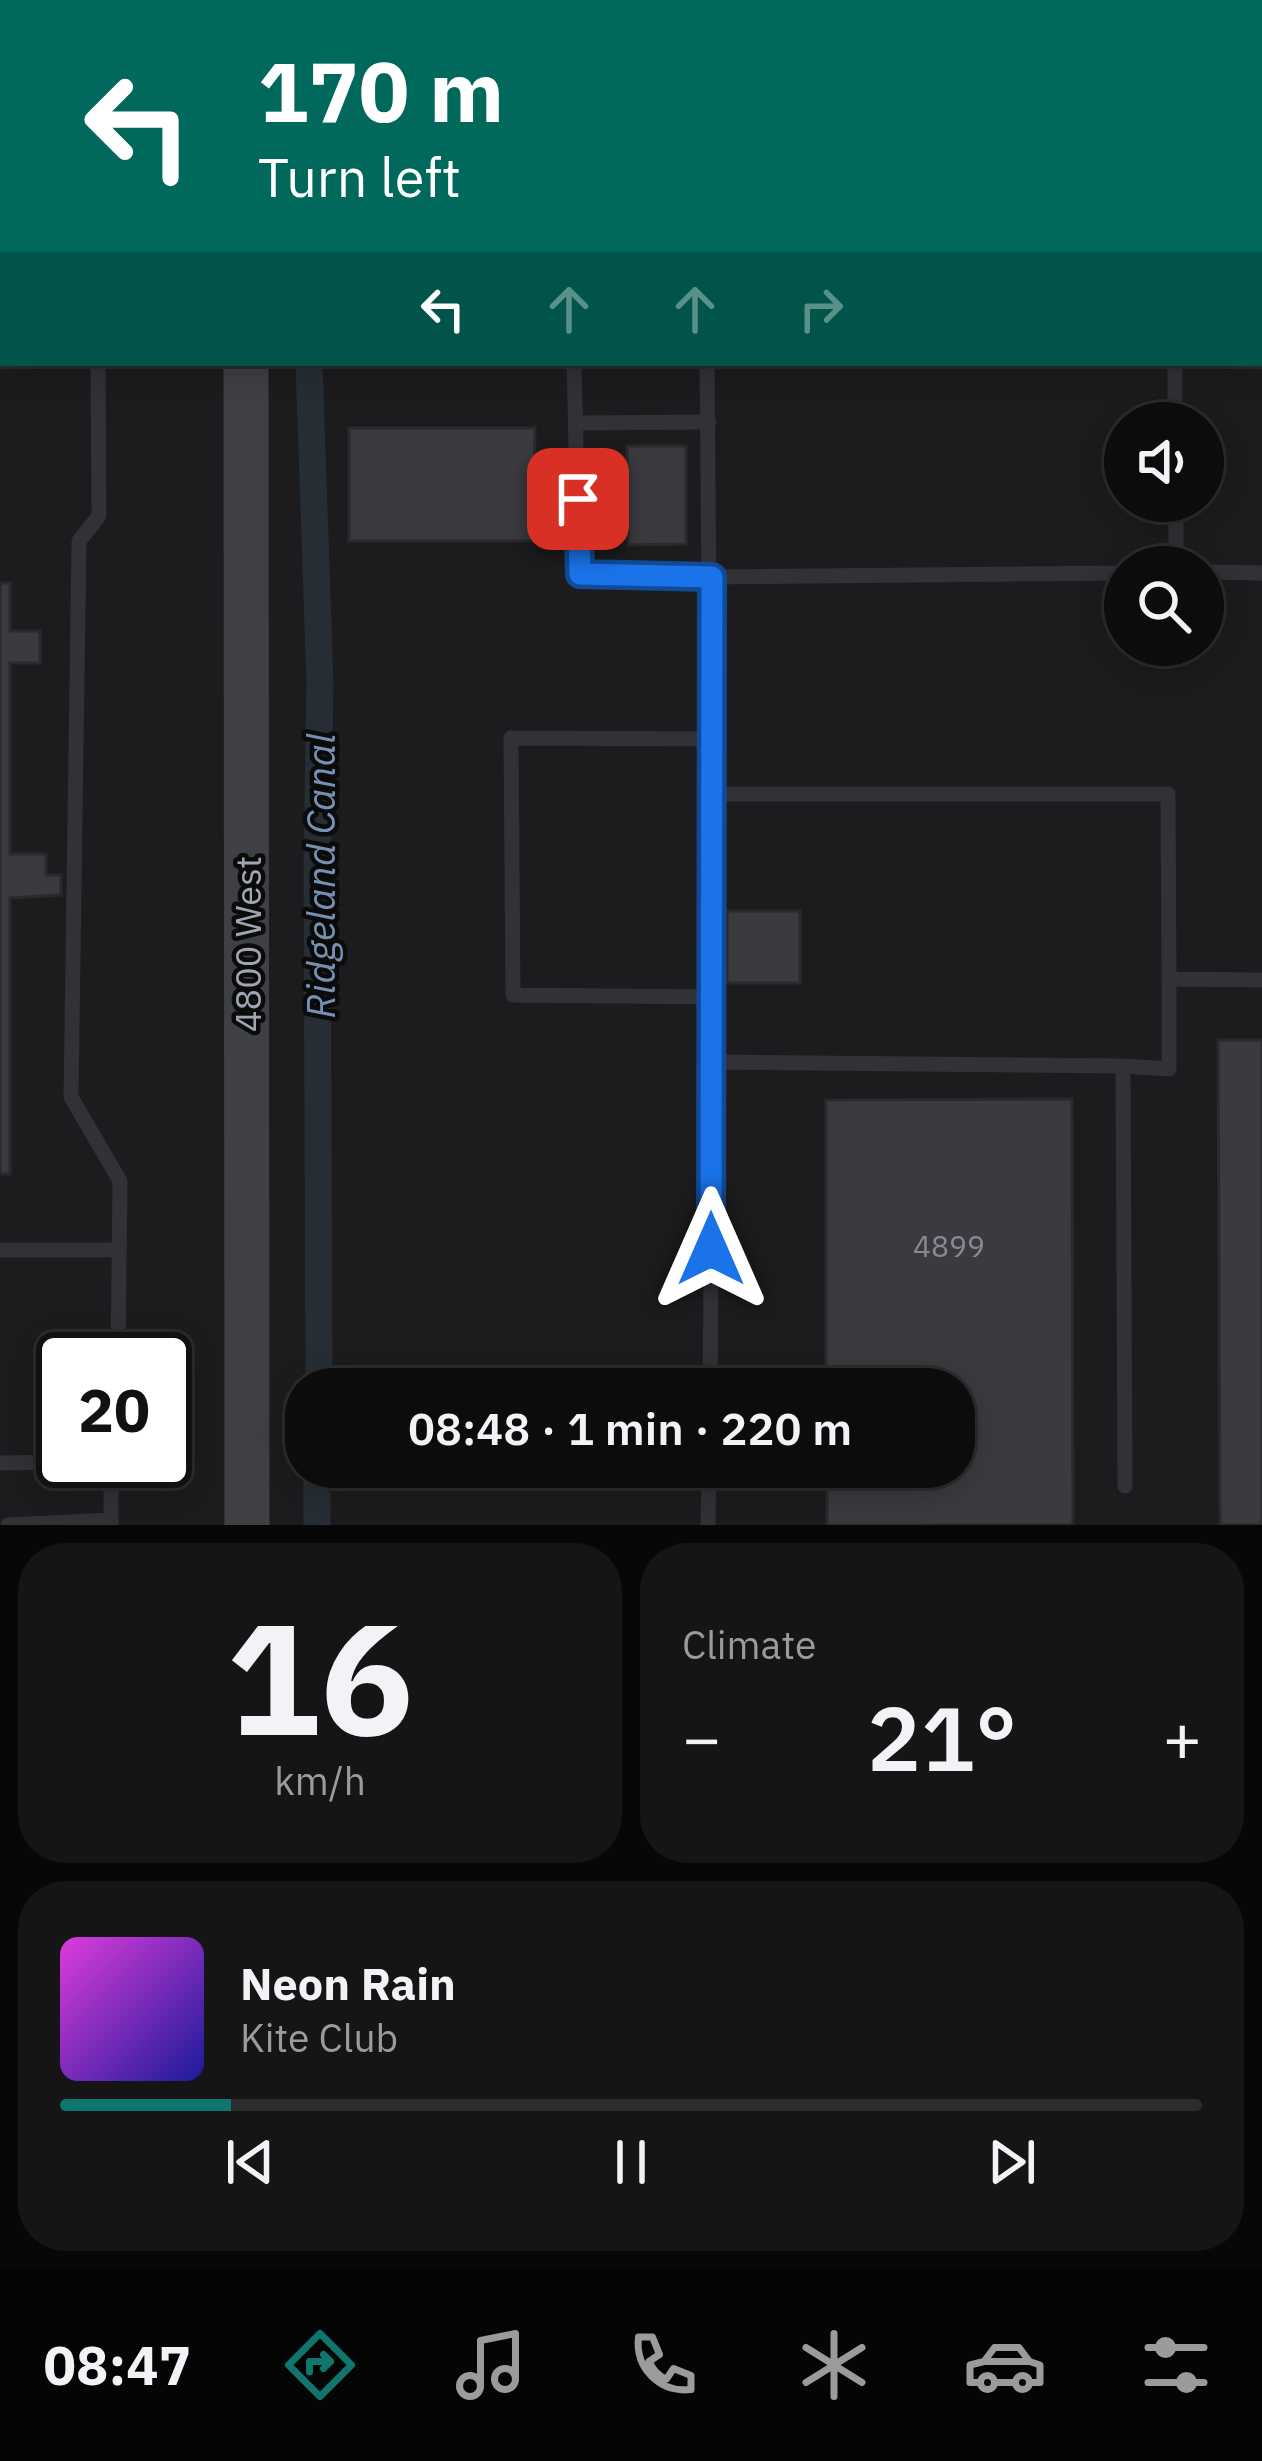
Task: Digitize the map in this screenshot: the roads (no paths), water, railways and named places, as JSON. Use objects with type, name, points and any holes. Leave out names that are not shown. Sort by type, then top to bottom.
[{"type":"street","name":"4800 West","points":[[246,366],[247,1525]]},
{"type":"lane","points":[[98,366],[99,516],[80,541],[71,1097],[120,1181],[118,1332]]},
{"type":"lane","points":[[574,366],[580,574],[1104,573]]},
{"type":"lane","points":[[707,366],[712,577],[710,1368]]},
{"type":"lane","points":[[1175,366],[1175,402]]},
{"type":"lane","points":[[576,423],[709,422]]},
{"type":"lane","points":[[1224,572],[1262,573]]},
{"type":"lane","points":[[712,740],[511,738],[511,761],[513,995],[713,998]]},
{"type":"lane","points":[[712,794],[1168,794],[1169,1069],[712,1063]]},
{"type":"lane","points":[[1168,980],[1262,980]]},
{"type":"lane","points":[[1123,1066],[1124,1486]]},
{"type":"lane","points":[[0,1250],[119,1250]]},
{"type":"lane","points":[[0,1463],[36,1463]]},
{"type":"lane","points":[[8,1525],[111,1522],[113,1488]]},
{"type":"lane","points":[[708,1525],[709,1488]]},
{"type":"lane","points":[[695,1525],[709,1507]]},
{"type":"waterway","name":"Ridgeland Canal","points":[[309,366],[320,683],[319,1368]]},
{"type":"waterway","name":"Ridgeland Canal","points":[[317,1488],[317,1525]]}]
